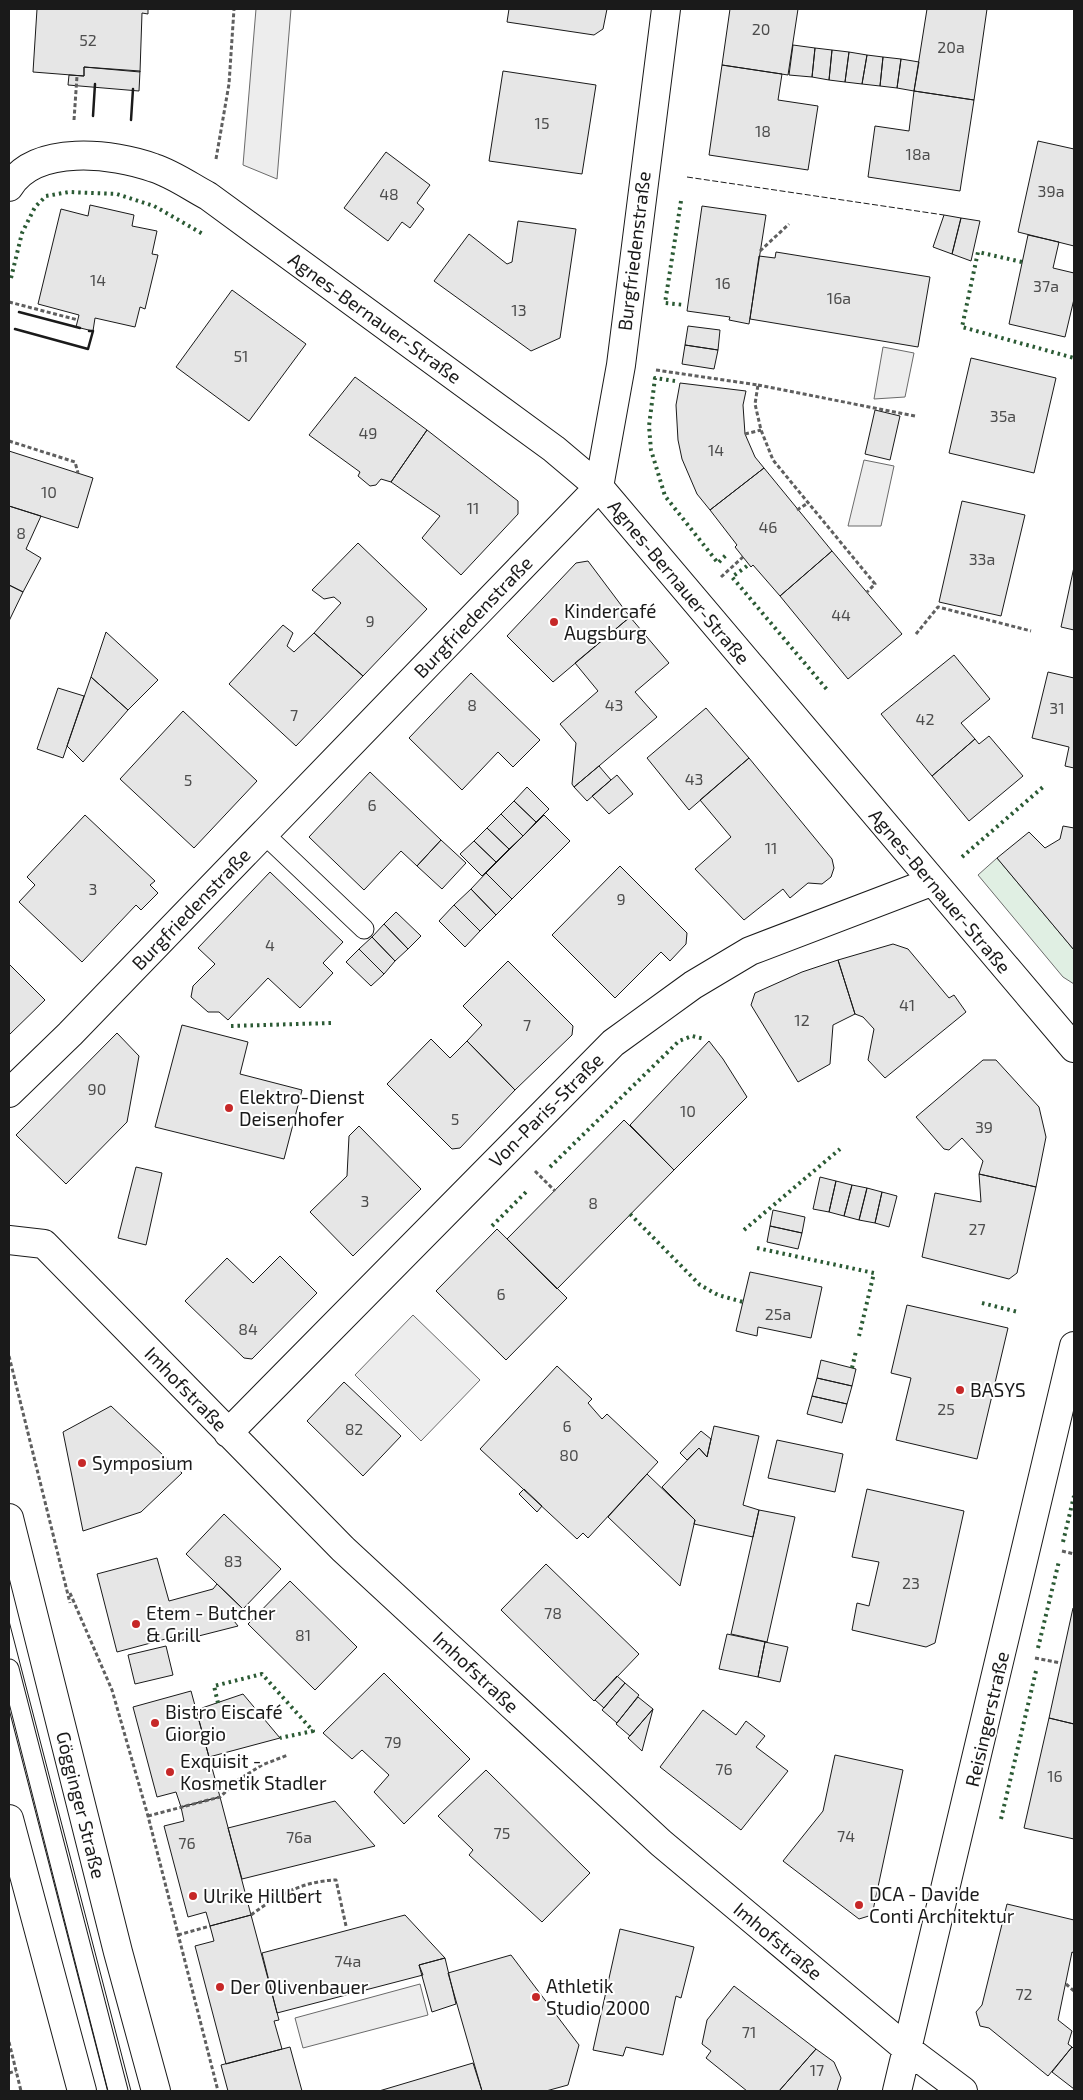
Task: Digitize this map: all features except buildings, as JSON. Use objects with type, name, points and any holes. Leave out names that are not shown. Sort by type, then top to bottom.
[{"type":"street","name":"Burgfriedenstraße","points":[[9,1093],[70,1034],[599,487],[620,365],[666,9]]},
{"type":"street","name":"Agnes-Bernauer-Straße","points":[[9,187],[14,178],[38,161],[72,156],[111,158],[154,168],[208,196],[554,449],[599,487],[931,882],[1074,1048]]},
{"type":"street","name":"Von-Paris-Straße","points":[[228,1433],[612,1043],[693,985],[750,952],[931,882]]},
{"type":"street","name":"Imhofstraße","points":[[9,1240],[44,1244],[343,1549],[661,1843],[907,2049],[963,2091]]},
{"type":"street","name":"Reisingerstraße","points":[[897,2091],[1074,1346]]},
{"type":"street","name":"Gögginger Straße","points":[[9,1518],[118,1952],[156,2091]]},
{"type":"street","points":[[9,1819],[13,1851],[82,2091]]},
{"type":"lane","points":[[264,834],[364,929]]},
{"type":"lane","points":[[9,1669],[118,2091]]},
{"type":"path","points":[[208,196],[228,84],[234,9]]},
{"type":"path","points":[[72,156],[78,76]]},
{"type":"path","points":[[760,251],[789,224]]},
{"type":"path","points":[[9,302],[78,320]]},
{"type":"path","points":[[620,365],[758,386],[915,416]]},
{"type":"path","points":[[758,386],[756,404],[761,430],[773,460],[875,584],[867,592]]},
{"type":"path","points":[[745,434],[761,430]]},
{"type":"path","points":[[9,441],[76,462],[78,473]]},
{"type":"path","points":[[796,510],[808,503]]},
{"type":"path","points":[[721,577],[743,557]]},
{"type":"path","points":[[916,634],[938,607],[1031,630]]},
{"type":"path","points":[[533,1169],[555,1191]]},
{"type":"path","points":[[9,1356],[66,1586],[112,1690],[148,1816],[218,2091]]},
{"type":"path","points":[[1027,1657],[1060,1663]]},
{"type":"path","points":[[148,1816],[220,1796],[238,1780],[262,1765],[288,1755]]},
{"type":"path","points":[[251,1915],[293,1888],[321,1881],[336,1880],[346,1926]]},
{"type":"path","points":[[178,1935],[210,1926]]},
{"type":"path","points":[[1066,1984],[1074,1991]]},
{"type":"path","points":[[9,2042],[21,2091]]},
{"type":"path","points":[[9,2073],[16,2071]]},
{"type":"green space","points":[[997,858],[1074,950],[1074,984],[1063,977],[978,875]]},
{"type":"shaded area","points":[[256,9],[291,9],[277,179],[243,165]]},
{"type":"shaded area","points":[[883,347],[914,353],[905,397],[874,399]]},
{"type":"shaded area","points":[[864,460],[894,466],[881,526],[848,526]]},
{"type":"shaded area","points":[[413,1315],[480,1380],[421,1441],[355,1375]]},
{"type":"shaded area","points":[[420,1984],[428,2015],[303,2048],[295,2018]]},
{"type":"tram line","points":[[9,1621],[131,2091]]},
{"type":"tram line","points":[[9,1703],[108,2091]]},
{"type":"hedge","points":[[11,278],[22,233],[35,207],[46,196],[69,192],[117,194],[154,206],[203,234]]},
{"type":"hedge","points":[[681,201],[665,303],[685,305]]},
{"type":"hedge","points":[[1022,262],[978,252],[962,327],[1074,358]]},
{"type":"hedge","points":[[675,381],[655,378],[649,426],[651,450],[665,496],[718,563],[727,554]]},
{"type":"hedge","points":[[747,566],[732,577],[829,692]]},
{"type":"hedge","points":[[962,857],[1043,787]]},
{"type":"hedge","points":[[231,1026],[331,1023]]},
{"type":"hedge","points":[[550,1167],[679,1041],[692,1036],[705,1039]]},
{"type":"hedge","points":[[744,1230],[840,1149]]},
{"type":"hedge","points":[[492,1226],[528,1190]]},
{"type":"hedge","points":[[630,1214],[700,1285],[718,1295],[743,1302]]},
{"type":"hedge","points":[[757,1248],[874,1273],[859,1336]]},
{"type":"hedge","points":[[982,1303],[1018,1312]]},
{"type":"hedge","points":[[852,1368],[856,1351]]},
{"type":"hedge","points":[[1063,1542],[1074,1496]]},
{"type":"hedge","points":[[1038,1648],[1059,1561]]},
{"type":"hedge","points":[[1001,1819],[1036,1671]]},
{"type":"hedge","points":[[218,1703],[214,1686],[262,1674],[313,1731],[280,1738]]},
{"type":"fence","points":[[687,177],[944,215]]},
{"type":"wall","points":[[93,116],[95,84]]},
{"type":"wall","points":[[131,120],[133,89]]},
{"type":"wall","points":[[19,312],[80,328]]},
{"type":"wall","points":[[15,329],[88,349],[93,331],[89,331]]},
{"type":"place","name":"Kindercafé Augsburg","points":[[554,622]]},
{"type":"place","name":"Elektro-Dienst Deisenhofer","points":[[229,1108]]},
{"type":"place","name":"BASYS","points":[[960,1390]]},
{"type":"place","name":"Symposium","points":[[82,1463]]},
{"type":"place","name":"Etem - Butcher & Grill","points":[[136,1624]]},
{"type":"place","name":"Bistro Eiscafé Giorgio","points":[[155,1723]]},
{"type":"place","name":"Exquisit - Kosmetik Stadler","points":[[170,1772]]},
{"type":"place","name":"Ulrike Hillbert","points":[[193,1896]]},
{"type":"place","name":"DCA - Davide Conti Architektur","points":[[859,1905]]},
{"type":"place","name":"Der Olivenbauer","points":[[220,1987]]},
{"type":"place","name":"Athletik Studio 2000","points":[[536,1997]]}]
